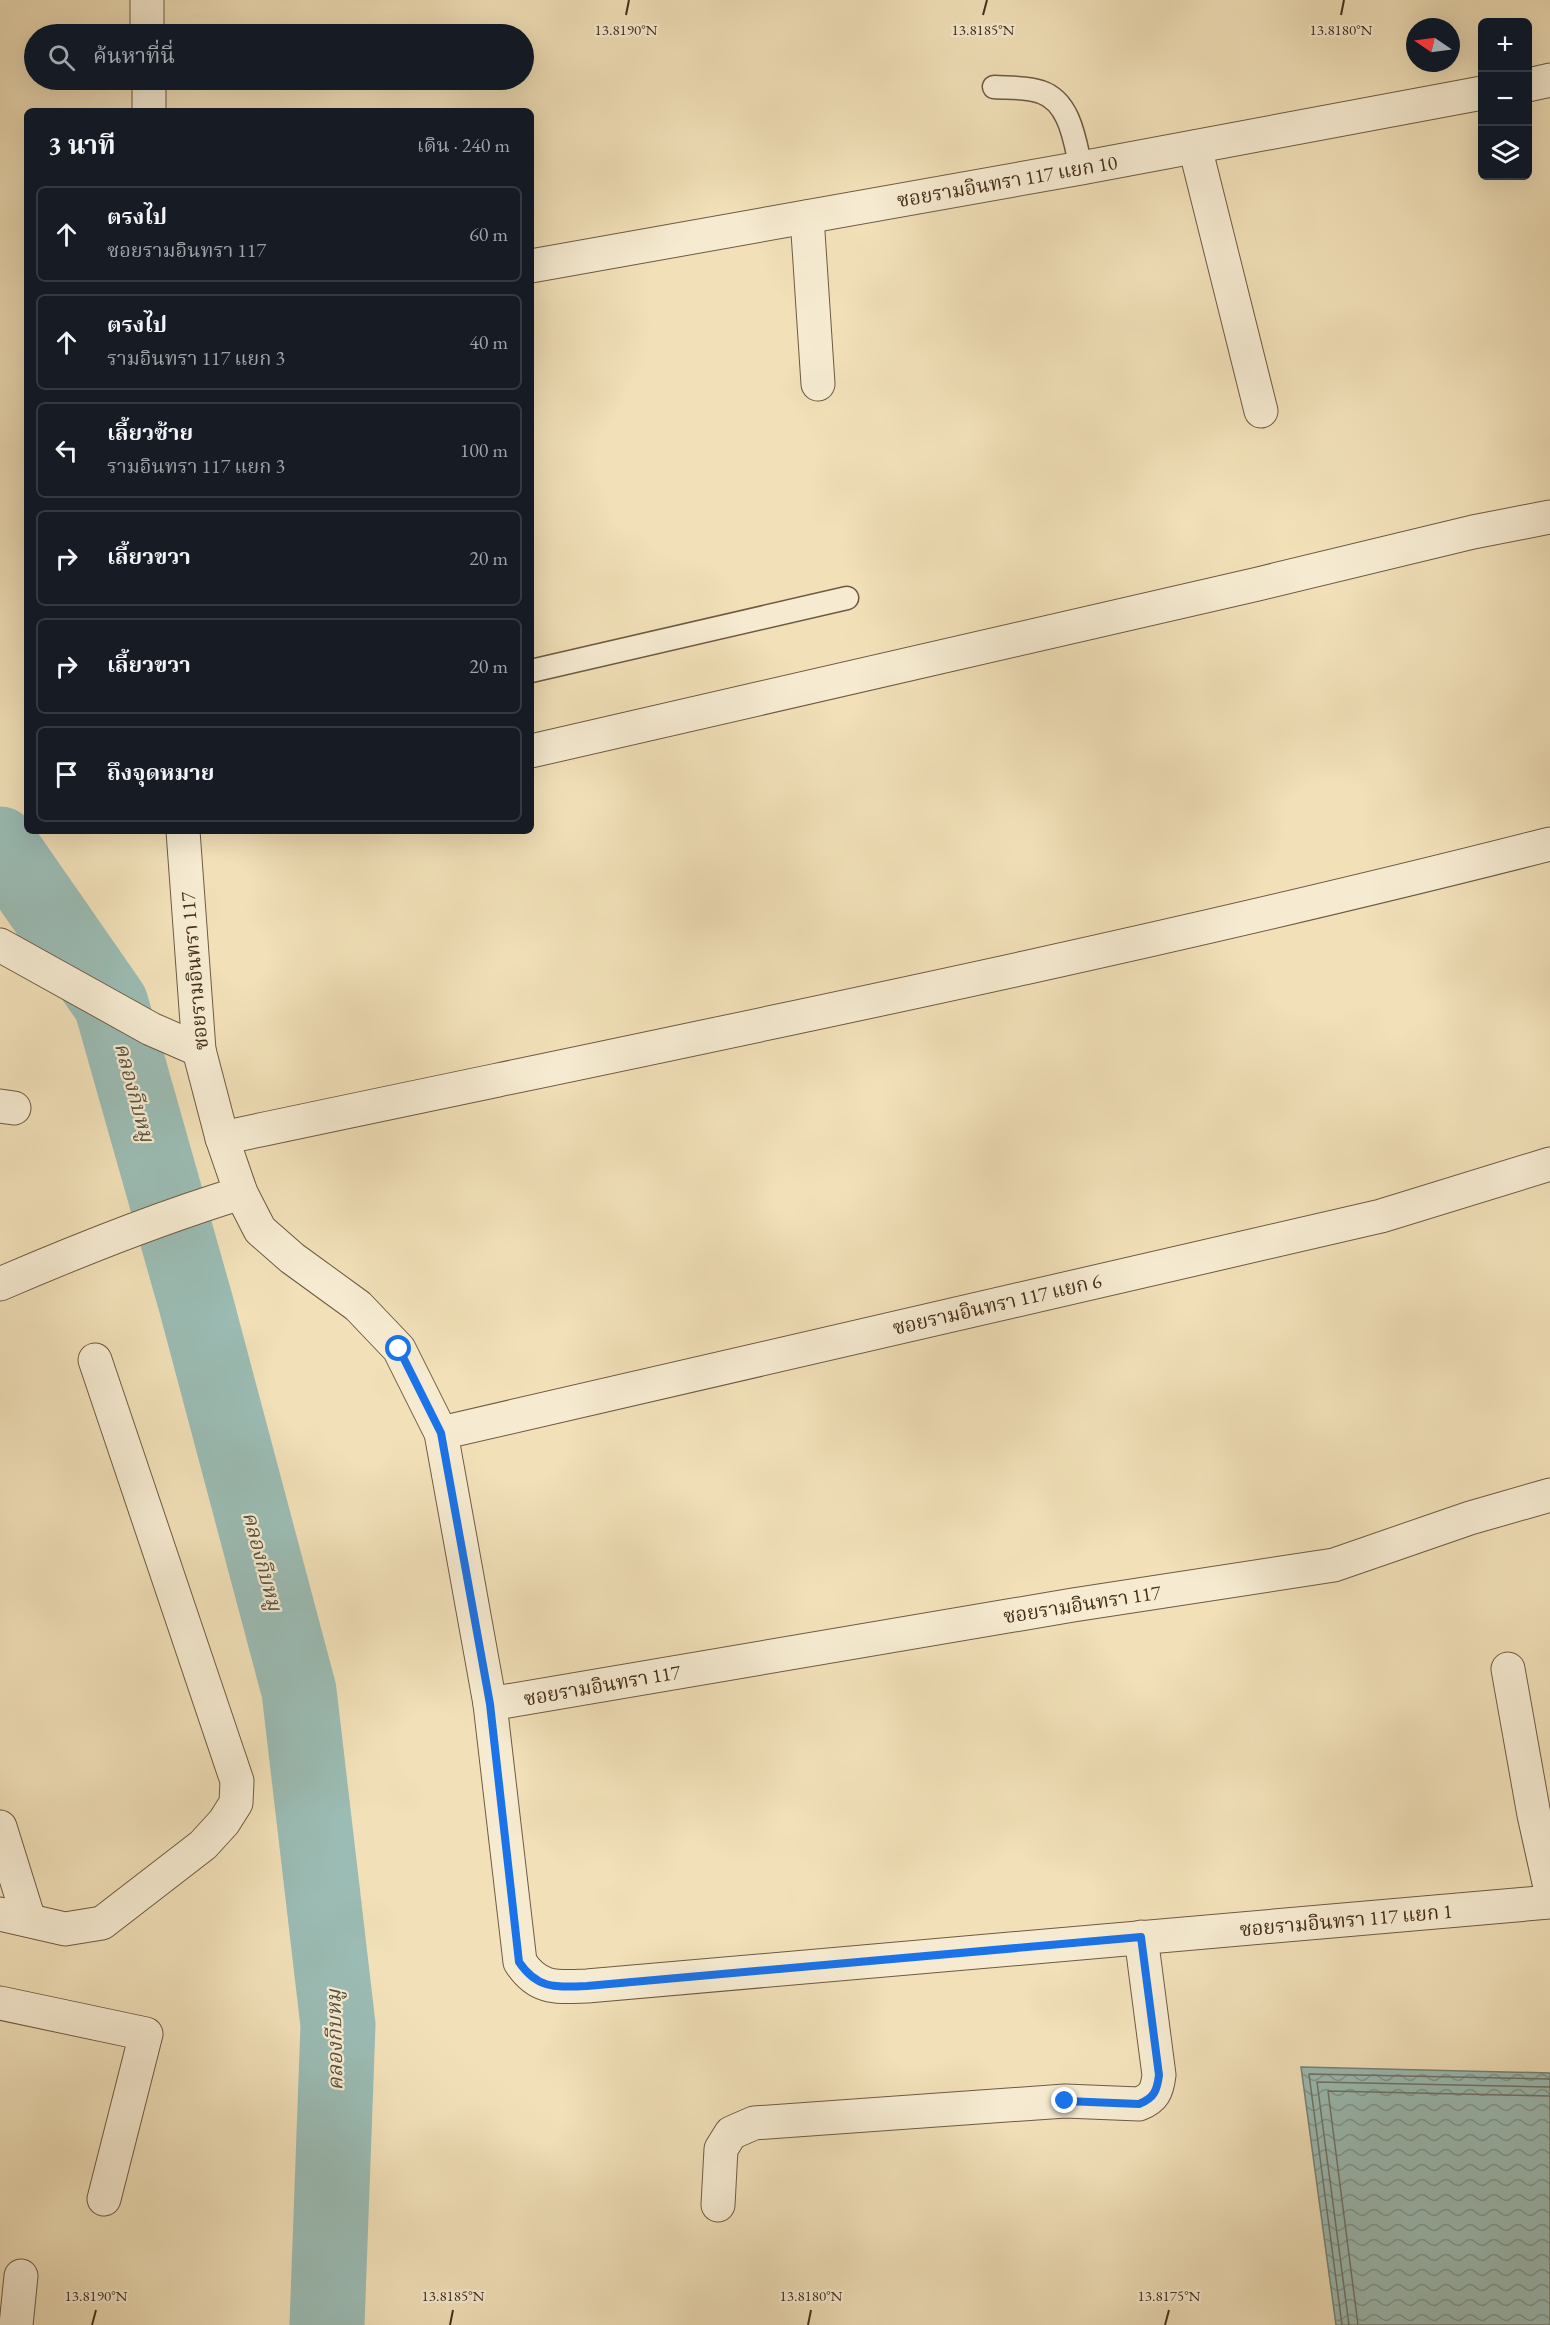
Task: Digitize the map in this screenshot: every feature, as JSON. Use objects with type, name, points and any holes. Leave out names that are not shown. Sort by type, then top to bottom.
[{"type":"street","points":[[147,0],[147,24]]},
{"type":"street","points":[[1532,84],[1550,80]]},
{"type":"street","points":[[148,90],[149,108]]},
{"type":"street","name":"ซอยรามอินทรา 117 แยก 10","points":[[534,265],[1081,168],[1478,94]]},
{"type":"street","points":[[1196,147],[1261,411]]},
{"type":"street","points":[[807,217],[818,384]]},
{"type":"street","points":[[534,750],[1473,532],[1550,517]]},
{"type":"street","name":"ซอยรามอินทรา 117","points":[[183,834],[199,1050],[222,1138],[241,1193],[260,1230],[292,1258],[358,1306],[399,1349],[441,1433],[490,1704],[1073,1605],[1334,1565],[1470,1518],[1550,1496]]},
{"type":"street","points":[[222,1138],[1100,951],[1353,894],[1550,844]]},
{"type":"street","points":[[0,945],[151,1029],[199,1050]]},
{"type":"street","name":"ซอยรามอินทรา 117 แยก 6","points":[[441,1433],[1381,1216],[1550,1164]]},
{"type":"street","points":[[0,1284],[73,1253],[187,1210],[241,1193]]},
{"type":"street","points":[[0,1827],[14,1917],[64,1929],[102,1923],[203,1845],[224,1822],[236,1803],[237,1781],[95,1360]]},
{"type":"street","points":[[1508,1669],[1534,1815],[1550,1887]]},
{"type":"street","name":"ซอยรามอินทรา 117 แยก 1","points":[[490,1704],[519,1962],[529,1976],[554,1987],[587,1986],[1550,1902]]},
{"type":"street","points":[[718,2205],[721,2149],[731,2133],[754,2123],[1008,2104],[1065,2101],[1139,2104],[1150,2100],[1158,2089],[1159,2075],[1141,1937]]},
{"type":"street","points":[[0,2003],[146,2034],[104,2199]]},
{"type":"street","points":[[16,2325],[21,2277]]},
{"type":"lane","points":[[994,87],[1041,91],[1055,100],[1070,122],[1081,168]]},
{"type":"lane","points":[[534,670],[847,598]]},
{"type":"water","points":[[1301,2067],[1550,2073],[1550,2325],[1336,2325]]},
{"type":"waterway","name":"คลองกีบหมู","points":[[0,844],[111,1004],[196,1304],[299,1691],[338,2025],[327,2325]]},
{"type":"route","points":[[399,1349],[441,1433],[490,1704],[519,1962],[529,1976],[554,1987],[587,1986],[1141,1937],[1159,2075],[1158,2089],[1150,2100],[1139,2104],[1065,2101]]}]
